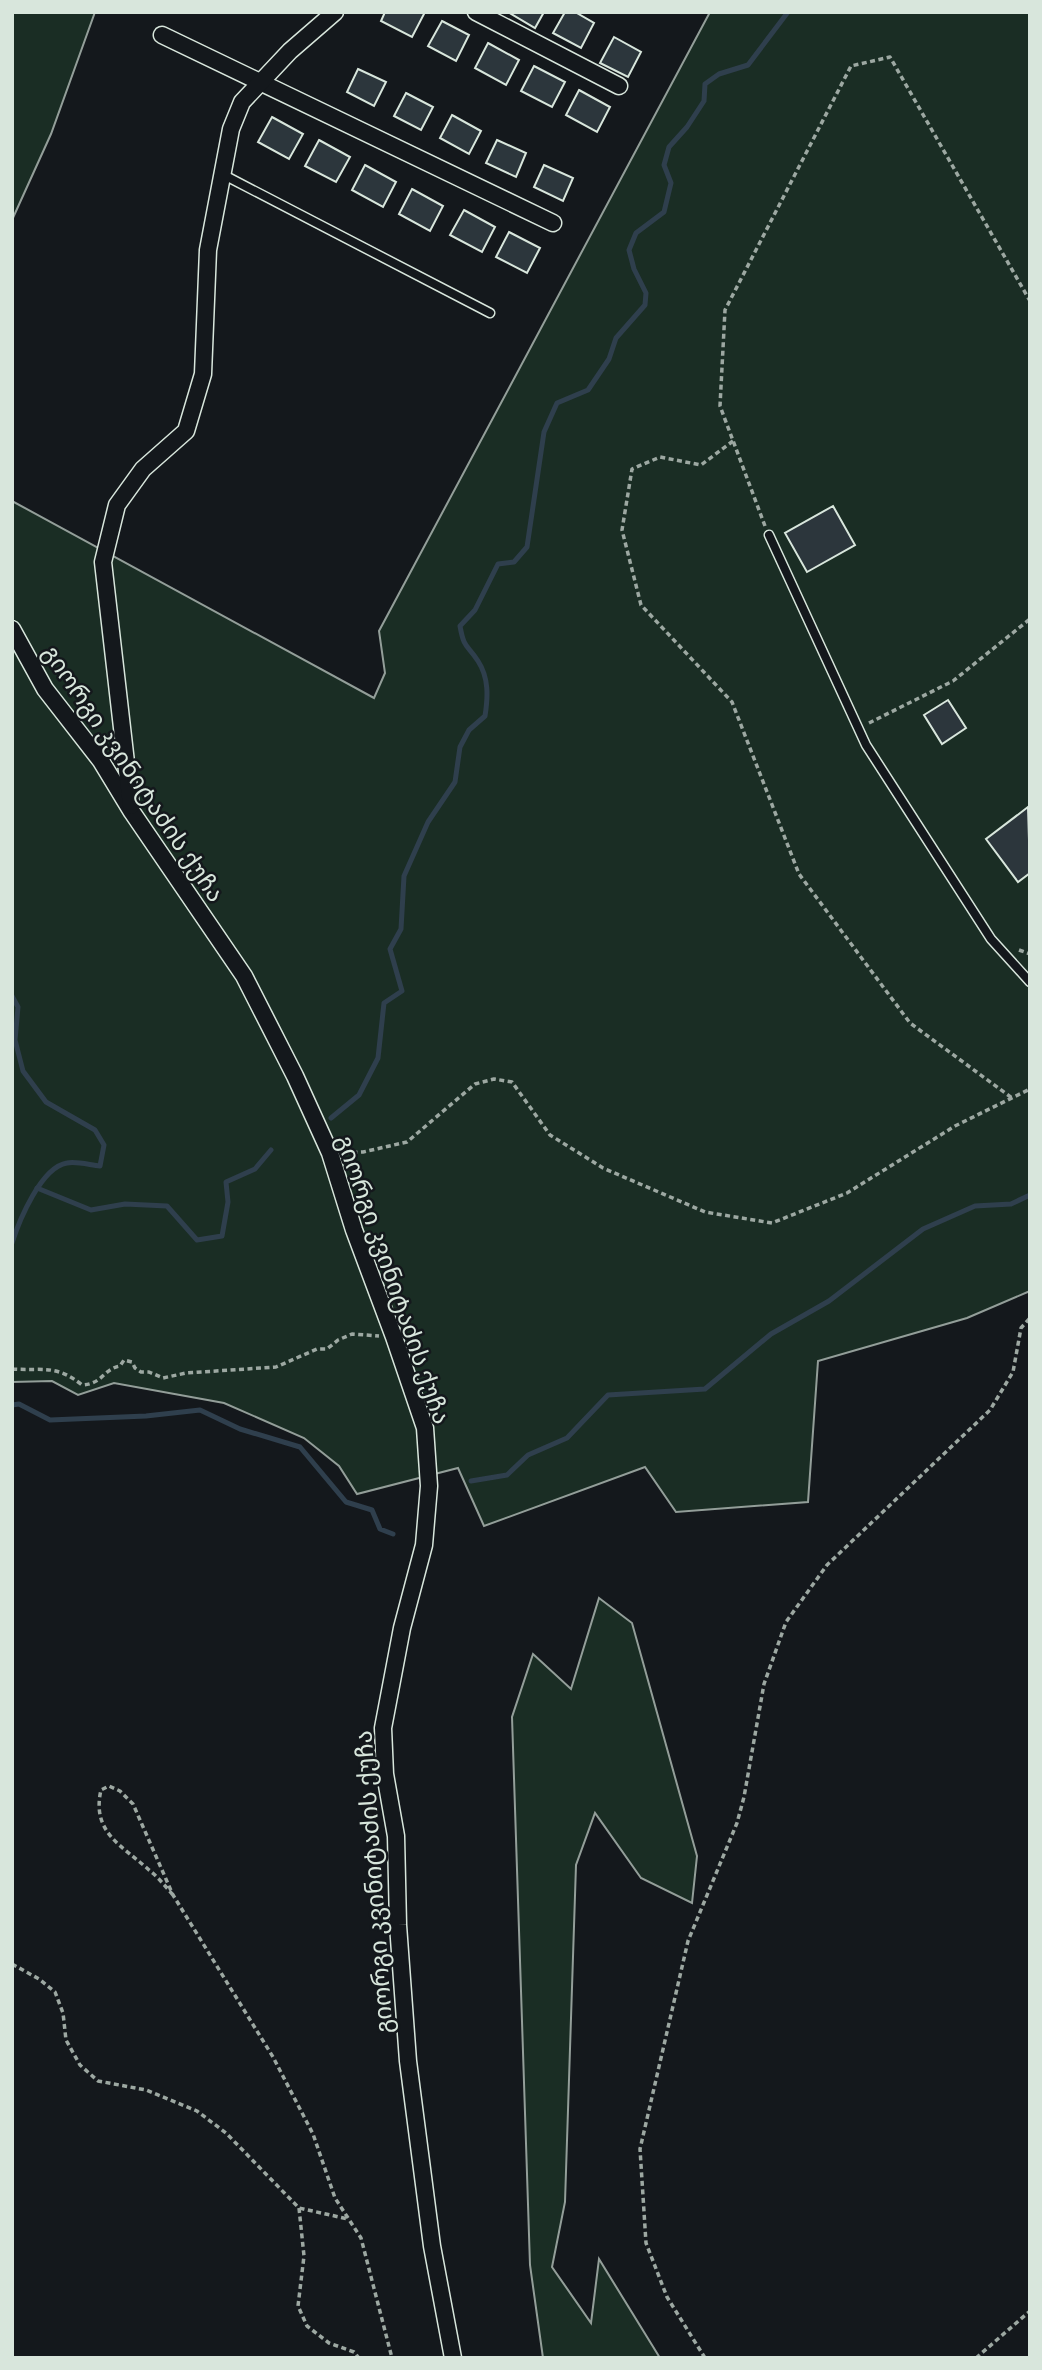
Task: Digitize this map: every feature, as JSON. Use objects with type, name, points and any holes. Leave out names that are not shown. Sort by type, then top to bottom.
[{"type":"street","points":[[132,812],[103,562],[117,505],[143,469],[186,431],[203,374],[208,250],[231,129],[243,102],[290,51],[335,12]]},
{"type":"street","points":[[476,12],[618,86]]},
{"type":"street","points":[[162,34],[553,223]]},
{"type":"street","name":"გიორგი კვინიტაძის ქუჩა","points":[[12,629],[45,689],[101,761],[132,812],[244,976],[295,1076],[330,1153],[354,1230],[425,1428],[429,1486],[425,1545],[402,1628],[383,1728],[385,1774],[396,1836],[398,1925],[408,2061],[432,2246],[453,2358]]},
{"type":"lane","points":[[222,174],[490,313]]},
{"type":"lane","points":[[769,535],[866,745],[991,939],[1030,982]]},
{"type":"path","points":[[769,535],[720,406],[724,310],[851,66],[890,57],[1030,301]]},
{"type":"path","points":[[733,441],[701,465],[660,457],[632,469],[622,530],[641,605],[732,702],[799,874],[894,1002],[911,1023],[1012,1098]]},
{"type":"path","points":[[858,728],[953,681],[1030,619]]},
{"type":"path","points":[[330,1153],[363,1152],[407,1142],[475,1084],[494,1079],[512,1082],[550,1135],[603,1168],[705,1212],[772,1223],[847,1193],[955,1126],[1030,1089]]},
{"type":"path","points":[[705,2358],[667,2297],[646,2243],[640,2149],[688,1941],[737,1824],[764,1684],[786,1622],[827,1565],[990,1410],[1013,1372],[1021,1328],[1030,1318]]},
{"type":"path","points":[[12,1369],[46,1368],[68,1374],[82,1385],[94,1384],[113,1367],[120,1366],[124,1360],[132,1362],[141,1372],[149,1372],[163,1378],[186,1373],[276,1367],[317,1349],[327,1349],[352,1334],[394,1337]]},
{"type":"path","points":[[173,1895],[150,1870],[115,1843],[104,1829],[98,1804],[101,1790],[109,1786],[120,1791],[133,1804],[173,1895],[236,1993],[313,2134],[335,2198],[361,2238],[392,2358]]},
{"type":"path","points":[[12,1964],[39,1979],[55,1992],[64,2013],[66,2040],[80,2065],[98,2081],[146,2090],[197,2111],[226,2133],[299,2208],[350,2219]]},
{"type":"path","points":[[299,2208],[304,2256],[298,2306],[307,2326],[329,2343],[354,2352],[359,2358]]},
{"type":"path","points":[[976,2358],[1030,2311]]},
{"type":"green space","points":[[12,12],[95,12],[51,134],[12,220]]},
{"type":"green space","points":[[710,12],[1030,12],[1030,1291],[967,1318],[818,1361],[808,1502],[676,1512],[645,1467],[484,1526],[458,1468],[357,1494],[339,1466],[304,1438],[224,1403],[114,1383],[78,1395],[52,1381],[12,1382],[12,501],[374,698],[385,673],[379,631]]},
{"type":"green space","points":[[599,1598],[632,1623],[697,1856],[692,1903],[641,1878],[595,1813],[576,1865],[565,2202],[552,2267],[591,2323],[599,2259],[660,2358],[543,2358],[530,2265],[512,1717],[533,1654],[571,1689]]},
{"type":"building","points":[[385,12],[425,12],[412,37],[381,21]]},
{"type":"building","points":[[508,12],[544,12],[535,28]]},
{"type":"building","points":[[565,12],[575,12],[594,23],[581,48],[553,33]]},
{"type":"building","points":[[442,21],[469,35],[456,61],[428,46]]},
{"type":"building","points":[[614,37],[641,52],[628,77],[600,63]]},
{"type":"building","points":[[488,43],[519,60],[506,85],[475,68]]},
{"type":"building","points":[[534,66],[565,82],[552,107],[521,91]]},
{"type":"building","points":[[358,69],[386,82],[374,106],[347,92]]},
{"type":"building","points":[[579,90],[610,107],[597,132],[566,115]]},
{"type":"building","points":[[406,93],[433,107],[421,130],[394,116]]},
{"type":"building","points":[[452,115],[481,131],[469,154],[440,138]]},
{"type":"building","points":[[272,117],[303,134],[289,159],[258,142]]},
{"type":"building","points":[[319,140],[350,157],[336,182],[305,166]]},
{"type":"building","points":[[497,140],[526,153],[516,177],[486,163]]},
{"type":"building","points":[[365,165],[396,182],[383,207],[352,190]]},
{"type":"building","points":[[544,165],[573,178],[563,201],[534,187]]},
{"type":"building","points":[[412,189],[443,206],[430,231],[399,214]]},
{"type":"building","points":[[464,210],[495,227],[482,252],[450,235]]},
{"type":"building","points":[[509,232],[540,248],[527,273],[496,257]]},
{"type":"building","points":[[833,506],[855,545],[807,572],[785,533]]},
{"type":"building","points":[[948,700],[966,728],[942,744],[924,715]]},
{"type":"building","points":[[1028,807],[1030,873],[1018,882],[986,839]]},
{"type":"waterway","points":[[331,1118],[359,1095],[378,1058],[384,1003],[402,991],[390,949],[401,929],[404,876],[428,822],[455,782],[460,747],[469,730],[485,716],[486,681],[478,661],[465,643],[460,626],[475,610],[498,564],[514,562],[527,547],[544,432],[557,403],[588,390],[609,359],[616,338],[645,305],[646,293],[634,269],[629,250],[636,233],[664,212],[671,183],[664,165],[669,147],[687,127],[704,101],[705,84],[719,74],[748,65],[788,12]]},
{"type":"waterway","points":[[12,996],[18,1007],[15,1040],[23,1071],[46,1102],[95,1130],[104,1145],[100,1166],[67,1163],[48,1174],[32,1196],[12,1243]]},
{"type":"waterway","points":[[37,1188],[91,1210],[125,1204],[167,1206],[197,1240],[222,1236],[228,1202],[226,1182],[255,1169],[271,1150]]},
{"type":"waterway","points":[[471,1481],[507,1475],[528,1455],[567,1438],[608,1395],[705,1389],[771,1334],[829,1301],[923,1229],[975,1206],[1011,1204],[1030,1195]]},
{"type":"waterway","points":[[12,1405],[19,1404],[50,1420],[146,1416],[200,1410],[240,1429],[300,1447],[346,1502],[372,1510],[380,1529],[393,1534]]}]
